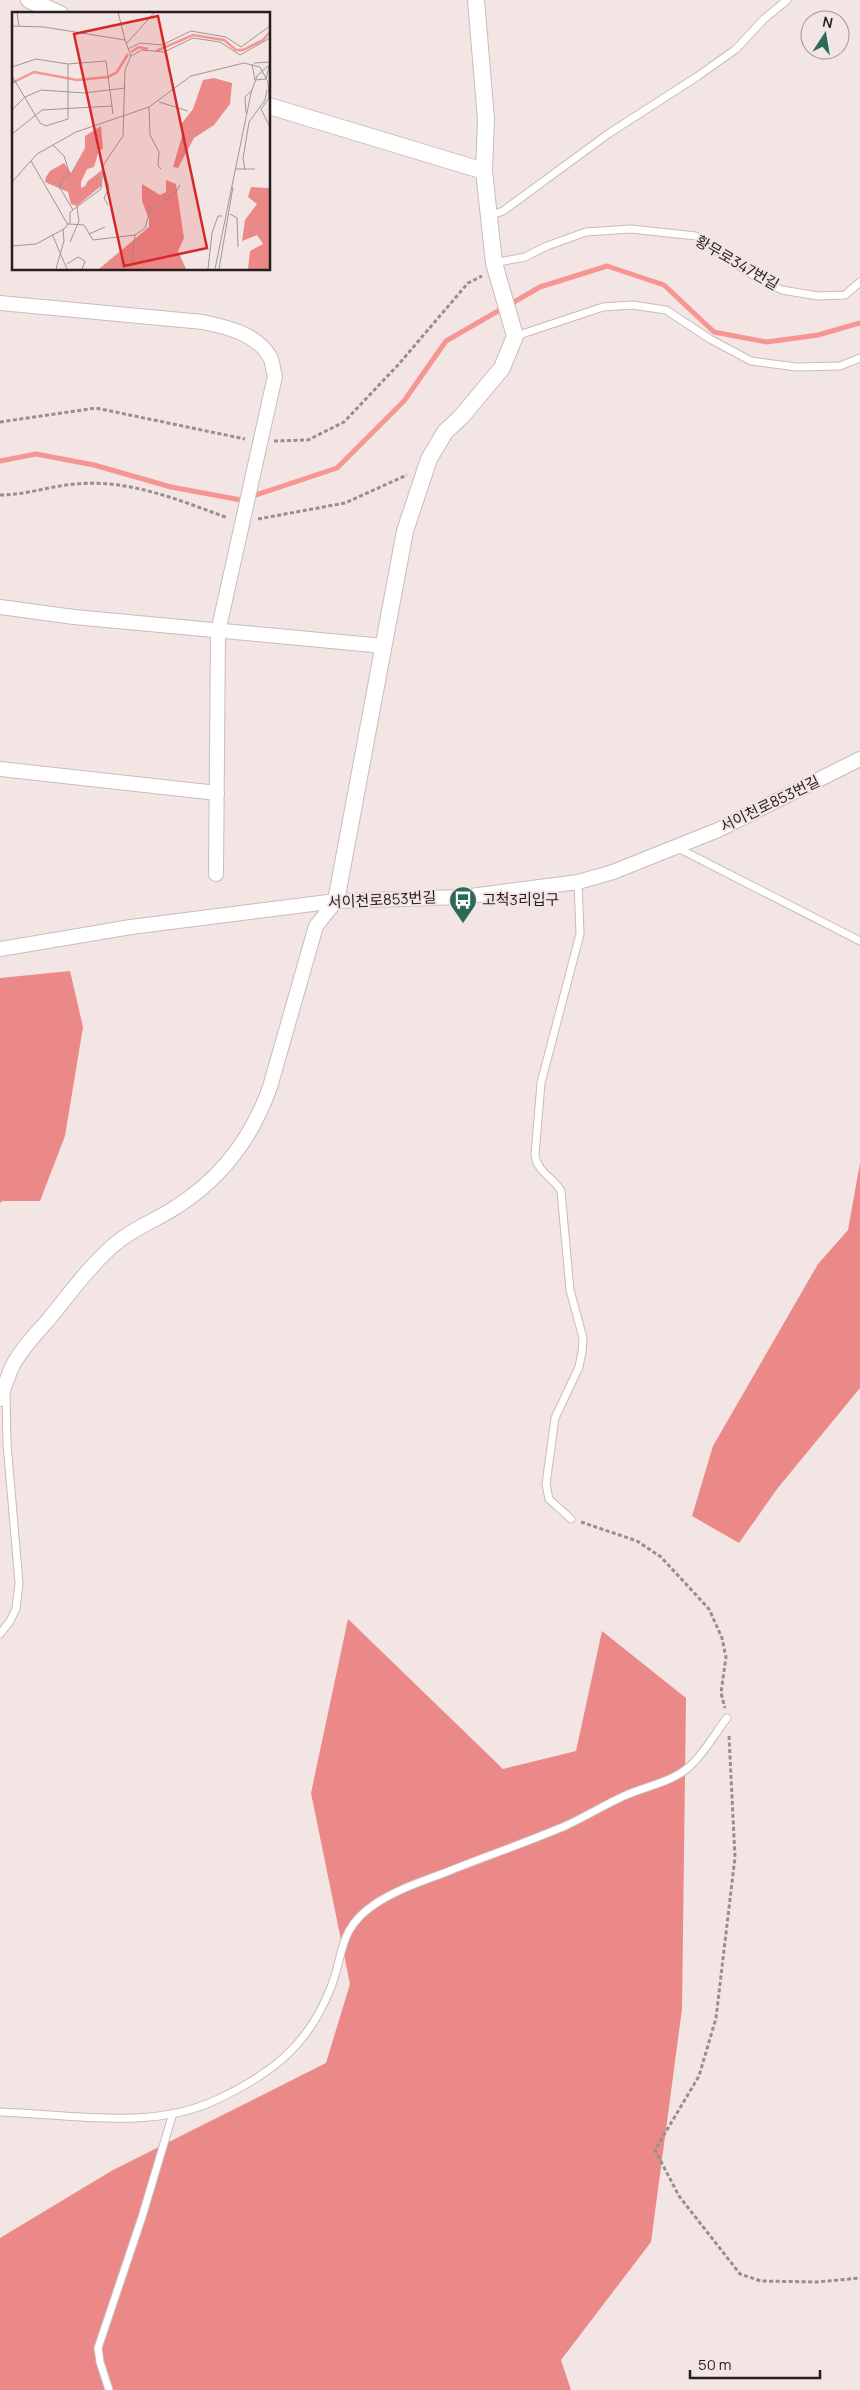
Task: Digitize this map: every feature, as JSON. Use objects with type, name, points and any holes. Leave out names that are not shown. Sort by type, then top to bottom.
[{"type":"street","points":[[29,0],[56,12]]},
{"type":"street","points":[[0,1399],[6,1383],[24,1349],[72,1290],[108,1251],[122,1239],[198,1193],[219,1175],[250,1133],[268,1095],[316,926],[336,901],[405,530],[426,467],[444,432],[461,417],[502,368],[514,332],[496,269],[488,216],[484,171],[486,119],[476,0]]},
{"type":"street","points":[[270,106],[484,171]]},
{"type":"street","points":[[0,303],[203,322],[226,327],[254,339],[270,358],[275,376],[218,632],[216,874]]},
{"type":"street","points":[[0,607],[74,617],[218,632],[384,646]]},
{"type":"street","name":"서이천로853번길","points":[[0,949],[160,923],[336,901],[463,897],[578,882],[612,872],[718,830],[860,759]]},
{"type":"street","points":[[0,769],[217,793]]},
{"type":"lane","points":[[488,216],[503,211],[608,134],[698,76],[736,48],[764,19],[787,0]]},
{"type":"lane","name":"황무로347번길","points":[[496,269],[547,246],[586,232],[631,229],[696,236],[750,273],[782,290],[818,296],[845,295],[860,282]]},
{"type":"lane","points":[[514,332],[603,307],[632,305],[666,310],[710,339],[751,361],[796,367],[840,366],[860,358]]},
{"type":"lane","points":[[676,847],[860,940]]},
{"type":"lane","points":[[571,1519],[549,1499],[546,1484],[555,1418],[579,1367],[582,1338],[570,1290],[561,1191],[556,1182],[536,1164],[535,1155],[541,1082],[580,934],[578,882]]},
{"type":"lane","points":[[0,1634],[16,1609],[19,1583],[7,1444],[6,1383]]},
{"type":"lane","points":[[0,2112],[85,2118],[130,2117],[173,2113],[213,2101],[253,2082],[286,2058],[308,2034],[330,1990],[339,1953],[349,1930],[360,1915],[376,1903],[403,1889],[566,1826],[600,1806],[629,1793],[672,1779],[690,1766],[727,1718]]},
{"type":"lane","points":[[109,2390],[100,2362],[98,2348],[142,2217],[173,2113]]},
{"type":"path","points":[[0,495],[12,495],[76,484],[126,485],[244,518],[344,503],[426,467]]},
{"type":"path","points":[[571,1519],[637,1541],[661,1557],[709,1610],[722,1638],[726,1657],[721,1693],[727,1718],[731,1759],[735,1857],[716,2018],[699,2076],[655,2150],[679,2196],[740,2274],[761,2281],[817,2282],[860,2278]]},
{"type":"shaded area","points":[[70,971],[83,1027],[65,1136],[40,1201],[2,1201],[0,1203],[0,978]]},
{"type":"shaded area","points":[[860,1163],[860,1388],[777,1489],[739,1543],[692,1516],[713,1446],[818,1264],[848,1230]]},
{"type":"shaded area","points":[[348,1619],[503,1769],[576,1751],[602,1631],[686,1698],[682,2009],[651,2242],[561,2360],[571,2390],[0,2390],[0,2238],[113,2170],[326,2063],[350,1984],[311,1793]]},
{"type":"waterway","points":[[0,461],[36,454],[94,465],[171,487],[241,500],[337,468],[404,401],[446,341],[540,287],[607,266],[664,285],[714,332],[767,342],[818,335],[860,323]]},
{"type":"place","name":"고척3리입구","points":[[463,924]]}]
